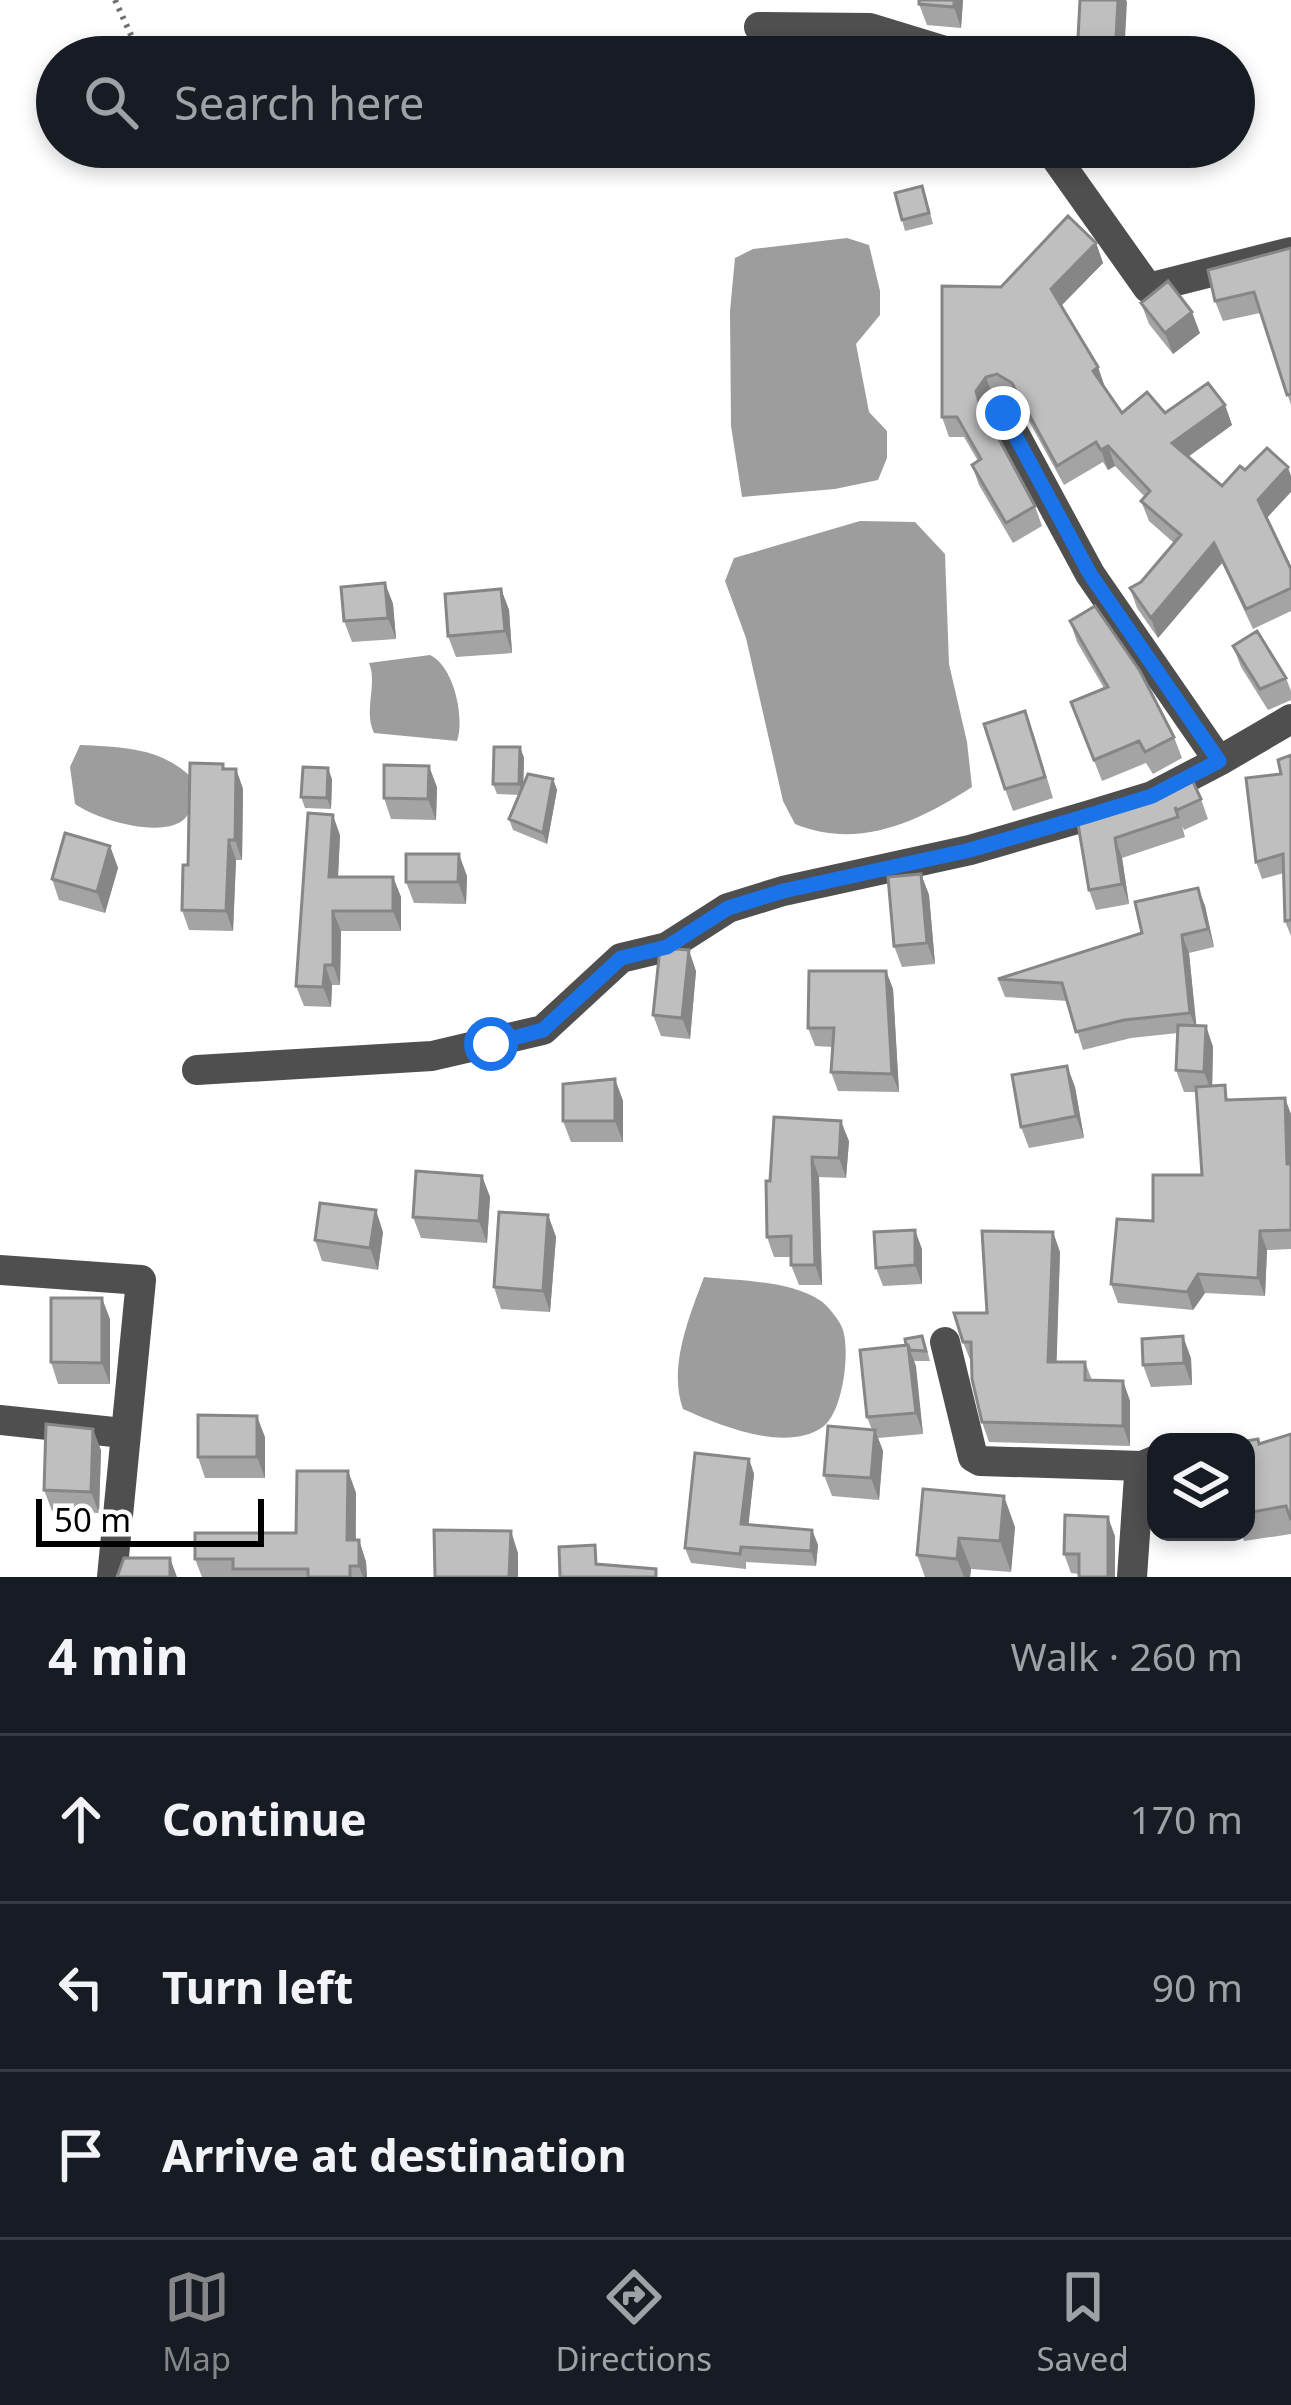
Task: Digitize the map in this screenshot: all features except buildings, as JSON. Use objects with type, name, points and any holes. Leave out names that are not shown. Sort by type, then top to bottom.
[{"type":"street","points":[[759,27],[870,28],[896,36]]},
{"type":"street","points":[[1063,168],[1148,289],[1291,253]]},
{"type":"street","points":[[1003,413],[1090,574],[1219,761]]},
{"type":"street","points":[[197,1070],[432,1056],[543,1030],[621,958],[667,947],[728,908],[783,891],[970,850],[1152,796],[1291,719]]},
{"type":"street","points":[[0,1270],[141,1280],[112,1577]]},
{"type":"street","points":[[945,1342],[973,1457],[980,1461],[1147,1463]]},
{"type":"street","points":[[0,1420],[123,1433]]},
{"type":"street","points":[[1132,1577],[1147,1476]]},
{"type":"path","points":[[116,0],[132,36]]},
{"type":"shaded area","points":[[847,238],[869,245],[880,291],[880,315],[856,344],[869,412],[887,431],[887,458],[878,480],[742,497],[731,426],[730,311],[735,258],[753,249]]},
{"type":"shaded area","points":[[860,521],[915,522],[945,554],[949,664],[972,787],[909,821],[842,834],[795,824],[783,801],[746,638],[725,581],[734,558]]},
{"type":"shaded area","points":[[430,655],[445,670],[456,694],[457,741],[374,733],[369,663]]},
{"type":"shaded area","points":[[80,745],[138,750],[165,759],[190,776],[194,804],[182,821],[158,828],[111,820],[75,804],[70,767]]},
{"type":"shaded area","points":[[704,1277],[794,1289],[821,1301],[834,1314],[843,1330],[845,1366],[836,1407],[824,1426],[809,1434],[773,1437],[734,1429],[683,1409],[679,1360]]},
{"type":"route","points":[[491,1044],[543,1030],[621,958],[667,947],[728,908],[783,891],[970,850],[1087,816],[1152,796],[1219,761],[1090,574],[1003,413]]}]
